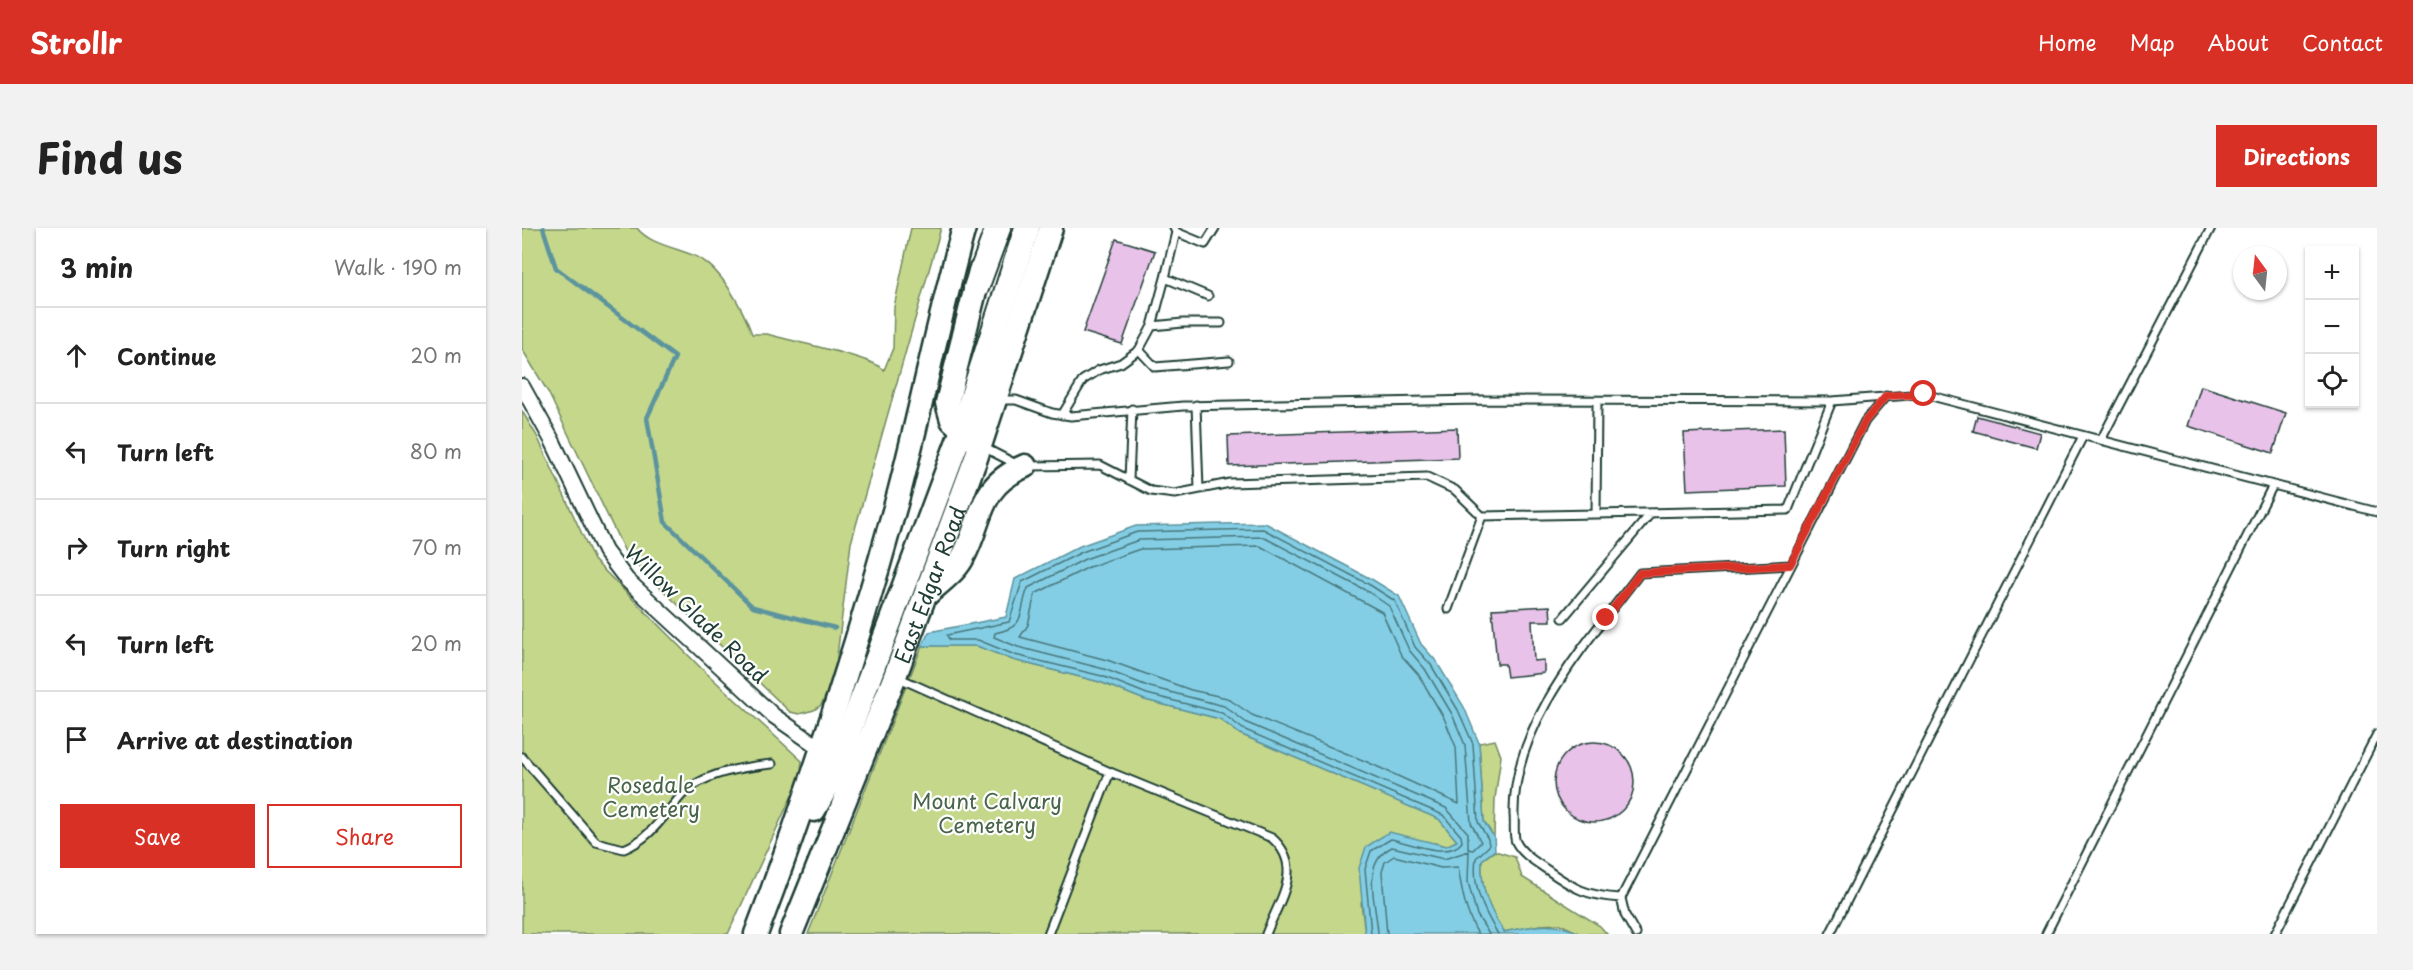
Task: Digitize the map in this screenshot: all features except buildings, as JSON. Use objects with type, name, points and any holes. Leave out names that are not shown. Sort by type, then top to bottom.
[{"type":"highway","points":[[949,286],[953,228]]},
{"type":"highway","points":[[756,934],[823,750],[900,490],[964,228]]},
{"type":"highway","points":[[971,437],[949,414],[947,394],[976,288],[988,228]]},
{"type":"highway","points":[[976,288],[998,228]]},
{"type":"highway","points":[[984,401],[1027,228]]},
{"type":"highway","points":[[776,880],[832,778],[971,437],[1051,228]]},
{"type":"highway","name":"East Edgar Road","points":[[791,934],[895,676],[922,598],[971,437]]},
{"type":"highway","points":[[922,598],[961,561],[994,485],[1007,474],[1025,466]]},
{"type":"street","name":"Willow Glade Road","points":[[522,386],[553,442],[605,551],[627,580],[774,716],[823,750]]},
{"type":"lane","points":[[1062,416],[1083,380],[1099,370],[1121,363],[1139,350],[1152,326],[1175,230],[1205,244],[1215,228]]},
{"type":"lane","points":[[2101,440],[2211,228]]},
{"type":"lane","points":[[1165,278],[1208,296]]},
{"type":"lane","points":[[1152,326],[1221,323]]},
{"type":"lane","points":[[1139,350],[1155,367],[1229,361]]},
{"type":"lane","points":[[984,401],[1016,400],[1062,416],[1103,415],[1132,409],[1196,405],[1478,399],[1832,401],[1924,394],[2377,512]]},
{"type":"lane","points":[[1636,934],[1625,915],[1621,898],[1865,421],[1886,396]]},
{"type":"lane","points":[[1596,514],[1597,401]]},
{"type":"lane","points":[[971,437],[998,457],[1025,466],[1100,465],[1151,491],[1175,494],[1230,483],[1427,477],[1455,490],[1482,516],[1788,510],[1832,401]]},
{"type":"lane","points":[[1196,405],[1200,489]]},
{"type":"lane","points":[[1129,480],[1132,409]]},
{"type":"lane","points":[[1830,934],[2083,436]]},
{"type":"lane","points":[[2046,934],[2273,485]]},
{"type":"lane","points":[[1563,618],[1651,513]]},
{"type":"lane","points":[[1448,609],[1482,516]]},
{"type":"lane","points":[[1621,898],[1593,896],[1564,882],[1529,857],[1515,841],[1514,801],[1521,757],[1545,708],[1568,666],[1640,573],[1790,565]]},
{"type":"lane","points":[[895,676],[1110,772],[1272,838],[1282,847],[1289,860],[1290,873],[1266,934]]},
{"type":"lane","points":[[2275,934],[2377,734]]},
{"type":"lane","points":[[522,757],[596,842],[624,849],[646,837],[683,794],[724,771],[772,764]]},
{"type":"lane","points":[[1048,934],[1110,772]]},
{"type":"green space","points":[[522,228],[637,228],[649,238],[695,256],[714,269],[737,301],[752,334],[767,334],[848,355],[877,365],[884,370],[893,348],[894,307],[911,228],[941,228],[851,543],[836,664],[828,691],[821,705],[814,710],[799,714],[790,712],[627,556],[548,392],[522,349]]},
{"type":"green space","name":"Rosedale Cemetery","points":[[522,411],[537,436],[594,560],[702,669],[802,761],[800,778],[728,934],[522,934]]},
{"type":"green space","name":"Mount Calvary Cemetery","points":[[922,646],[977,646],[1013,660],[1100,682],[1145,700],[1220,719],[1240,734],[1439,819],[1457,841],[1446,846],[1435,843],[1361,902],[1365,934],[808,934]]},
{"type":"green space","points":[[1495,740],[1501,756],[1495,799],[1494,837],[1484,822],[1479,743]]},
{"type":"green space","points":[[1495,851],[1515,857],[1522,877],[1600,926],[1607,934],[1581,934],[1560,924],[1503,932],[1490,906],[1482,880],[1482,860]]},
{"type":"water","points":[[1265,523],[1399,596],[1421,644],[1436,661],[1464,707],[1479,743],[1484,822],[1494,837],[1495,850],[1482,860],[1482,880],[1494,915],[1504,932],[1543,925],[1562,927],[1581,934],[1365,934],[1359,868],[1366,847],[1389,832],[1446,846],[1457,841],[1439,819],[1240,734],[1220,719],[1145,700],[1100,682],[1013,660],[977,646],[922,646],[929,632],[1006,617],[1015,579],[1080,546],[1136,526]]},
{"type":"waterway","points":[[543,228],[556,268],[675,357],[647,418],[665,522],[753,607],[835,628]]},
{"type":"route","points":[[1606,618],[1640,573],[1790,565],[1865,421],[1875,408],[1886,396],[1924,394]]}]
